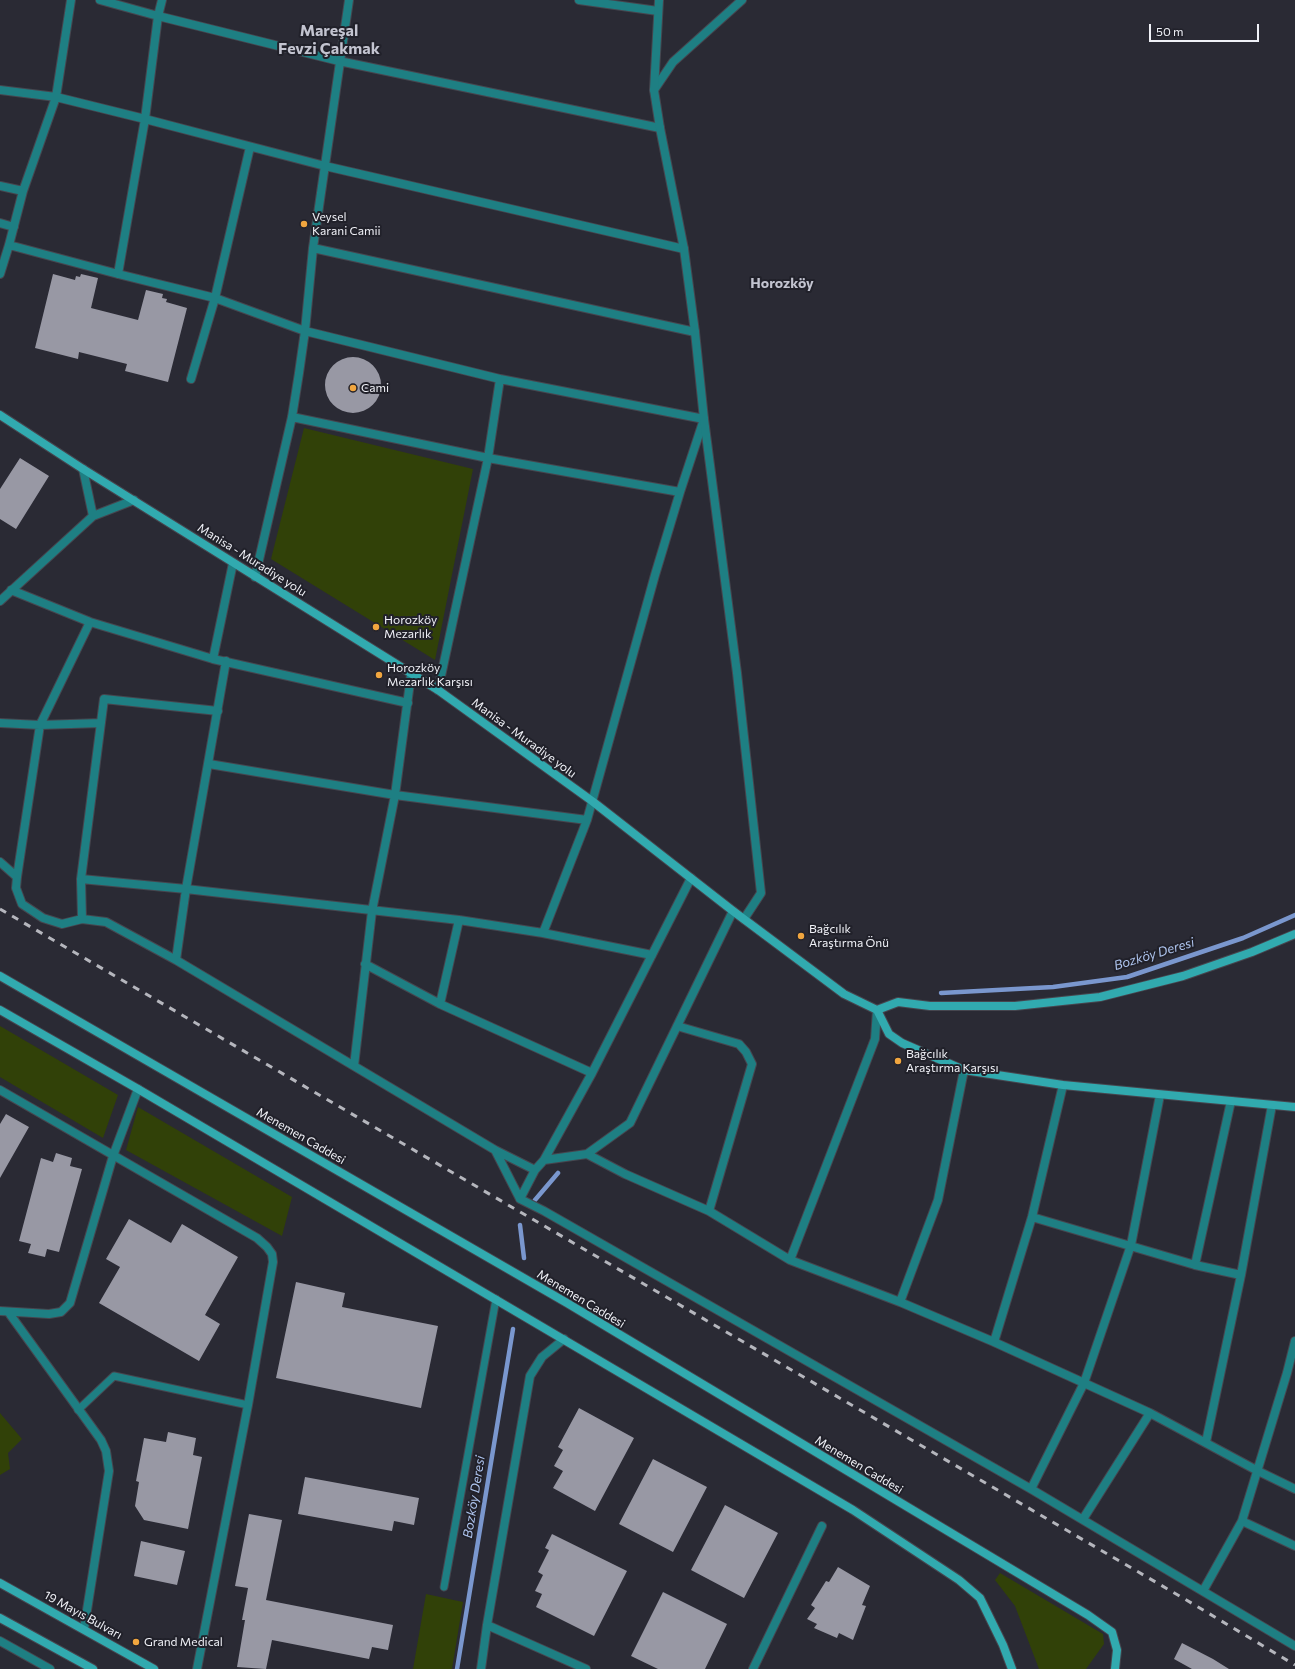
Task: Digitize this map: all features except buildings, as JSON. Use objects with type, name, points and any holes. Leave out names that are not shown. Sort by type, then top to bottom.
[{"type":"main road","name":"Manisa - Muradiye yolu","points":[[0,415],[82,469],[134,500],[411,675],[438,690],[592,802],[733,911],[844,994],[877,1010]]},
{"type":"main road","points":[[1295,934],[1252,952],[1183,976],[1100,997],[1015,1006],[930,1006],[898,1002],[877,1010],[889,1034],[902,1043],[964,1070],[1063,1085],[1295,1107]]},
{"type":"main road","name":"Menemen Caddesi","points":[[0,976],[567,1303],[1088,1615],[1112,1632],[1117,1650],[1115,1669]]},
{"type":"main road","points":[[0,1010],[138,1089],[854,1510],[960,1580],[980,1598],[1003,1645],[1012,1669]]},
{"type":"main road","name":"19 Mayıs Bulvarı","points":[[0,1583],[154,1669]]},
{"type":"main road","points":[[0,1618],[79,1665],[93,1669]]},
{"type":"street","points":[[0,274],[14,228],[23,191],[56,97],[71,0]]},
{"type":"street","points":[[100,0],[339,61],[660,128]]},
{"type":"street","points":[[118,274],[145,119],[158,16],[162,0]]},
{"type":"street","points":[[255,577],[292,417],[305,331],[313,248],[349,0]]},
{"type":"street","points":[[580,0],[613,2],[658,11]]},
{"type":"street","points":[[659,0],[654,90],[684,249],[696,332],[704,419],[737,673],[761,893],[744,919]]},
{"type":"street","points":[[654,90],[673,62],[742,0]]},
{"type":"street","points":[[0,90],[56,97],[325,166],[684,249]]},
{"type":"street","points":[[191,379],[216,298],[250,147]]},
{"type":"street","points":[[0,186],[23,191]]},
{"type":"street","points":[[0,223],[14,228]]},
{"type":"street","points":[[9,245],[216,298],[305,331],[500,379],[704,419]]},
{"type":"street","points":[[313,248],[696,332]]},
{"type":"street","points":[[438,690],[488,458],[500,379]]},
{"type":"street","points":[[292,417],[488,458],[680,492]]},
{"type":"street","points":[[543,933],[587,820],[655,576],[704,419]]},
{"type":"street","points":[[82,469],[93,516]]},
{"type":"street","points":[[0,601],[93,516],[134,500]]},
{"type":"street","points":[[213,658],[233,563]]},
{"type":"street","points":[[11,590],[90,622],[213,658],[408,703]]},
{"type":"street","points":[[90,622],[40,725],[17,878],[16,888],[22,904],[43,918],[62,924],[82,919],[106,922],[176,960],[495,1150],[535,1170]]},
{"type":"street","points":[[176,960],[186,889],[226,661]]},
{"type":"street","points":[[354,1066],[372,911],[395,795],[411,675]]},
{"type":"street","points":[[82,919],[81,879],[104,699],[218,711]]},
{"type":"street","points":[[0,722],[40,725],[101,723]]},
{"type":"street","points":[[209,764],[395,795],[587,820]]},
{"type":"street","points":[[0,862],[17,878]]},
{"type":"street","points":[[520,1199],[535,1170],[544,1160],[592,1073],[691,878]]},
{"type":"street","points":[[81,879],[186,889],[459,920],[543,933],[652,955]]},
{"type":"street","points":[[544,1160],[587,1154],[630,1123],[733,911]]},
{"type":"street","points":[[440,1004],[459,920]]},
{"type":"street","points":[[365,964],[440,1004],[592,1073]]},
{"type":"street","points":[[790,1260],[875,1039],[877,1010]]},
{"type":"street","points":[[677,1026],[739,1044],[746,1052],[752,1064],[709,1211]]},
{"type":"street","points":[[900,1302],[938,1200],[964,1070]]},
{"type":"street","points":[[994,1342],[1032,1217],[1063,1085]]},
{"type":"street","points":[[0,1311],[9,1313],[49,1314],[61,1312],[70,1303],[113,1156],[138,1089]]},
{"type":"street","points":[[0,1090],[257,1238],[272,1254],[273,1262],[248,1405],[197,1669]]},
{"type":"street","points":[[1032,1489],[1084,1383],[1131,1245],[1160,1095]]},
{"type":"street","points":[[1195,1265],[1232,1101]]},
{"type":"street","points":[[1206,1442],[1241,1275],[1272,1105]]},
{"type":"street","points":[[495,1150],[520,1199],[585,1234],[1032,1489],[1295,1646]]},
{"type":"street","points":[[587,1154],[625,1174],[709,1211],[790,1260],[900,1302],[994,1342],[1150,1413],[1258,1471],[1295,1488]]},
{"type":"street","points":[[1032,1217],[1195,1265],[1241,1275]]},
{"type":"street","points":[[9,1313],[101,1440],[106,1451],[109,1471],[84,1630]]},
{"type":"street","points":[[481,1669],[486,1625],[530,1376],[542,1357],[564,1339]]},
{"type":"street","points":[[1203,1592],[1242,1521],[1258,1471],[1295,1341]]},
{"type":"street","points":[[1083,1519],[1150,1413]]},
{"type":"street","points":[[1242,1521],[1295,1546]]},
{"type":"street","points":[[753,1669],[822,1526]]},
{"type":"street","points":[[486,1625],[586,1669]]},
{"type":"street","points":[[0,1641],[50,1669]]},
{"type":"lane","points":[[444,1587],[496,1299]]},
{"type":"lane","points":[[78,1410],[114,1376],[248,1405]]},
{"type":"green space","points":[[304,428],[473,469],[435,660],[271,559]]},
{"type":"green space","points":[[0,1026],[118,1095],[103,1138],[0,1077]]},
{"type":"green space","points":[[138,1107],[292,1197],[282,1236],[126,1150]]},
{"type":"green space","points":[[0,1413],[22,1439],[8,1453],[10,1469],[0,1475]]},
{"type":"green space","points":[[1000,1573],[1103,1634],[1104,1644],[1086,1669],[1039,1669],[1015,1606],[995,1580]]},
{"type":"green space","points":[[426,1594],[463,1602],[452,1669],[413,1669]]},
{"type":"waterway","name":"Bozköy Deresi","points":[[941,993],[1053,987],[1127,977],[1243,938],[1295,915]]},
{"type":"waterway","name":"Bozköy Deresi","points":[[535,1200],[558,1173]]},
{"type":"waterway","name":"Bozköy Deresi","points":[[520,1225],[524,1258]]},
{"type":"waterway","name":"Bozköy Deresi","points":[[457,1669],[513,1329]]},
{"type":"railway","points":[[0,909],[1183,1598],[1295,1665]]},
{"type":"place","name":"Veysel Karani Camii","points":[[304,224]]},
{"type":"place","name":"Cami","points":[[353,388]]},
{"type":"place","name":"Horozköy Mezarlık","points":[[376,627]]},
{"type":"place","name":"Horozköy Mezarlık Karşısı","points":[[379,675]]},
{"type":"place","name":"Bağcılık Araştırma Önü","points":[[801,936]]},
{"type":"place","name":"Bağcılık Araştırma Karşısı","points":[[898,1061]]},
{"type":"place","name":"Grand Medical","points":[[136,1642]]},
{"type":"district","name":"Mareşal Fevzi Çakmak","points":[[329,40]]},
{"type":"district","name":"Horozköy","points":[[782,283]]}]
